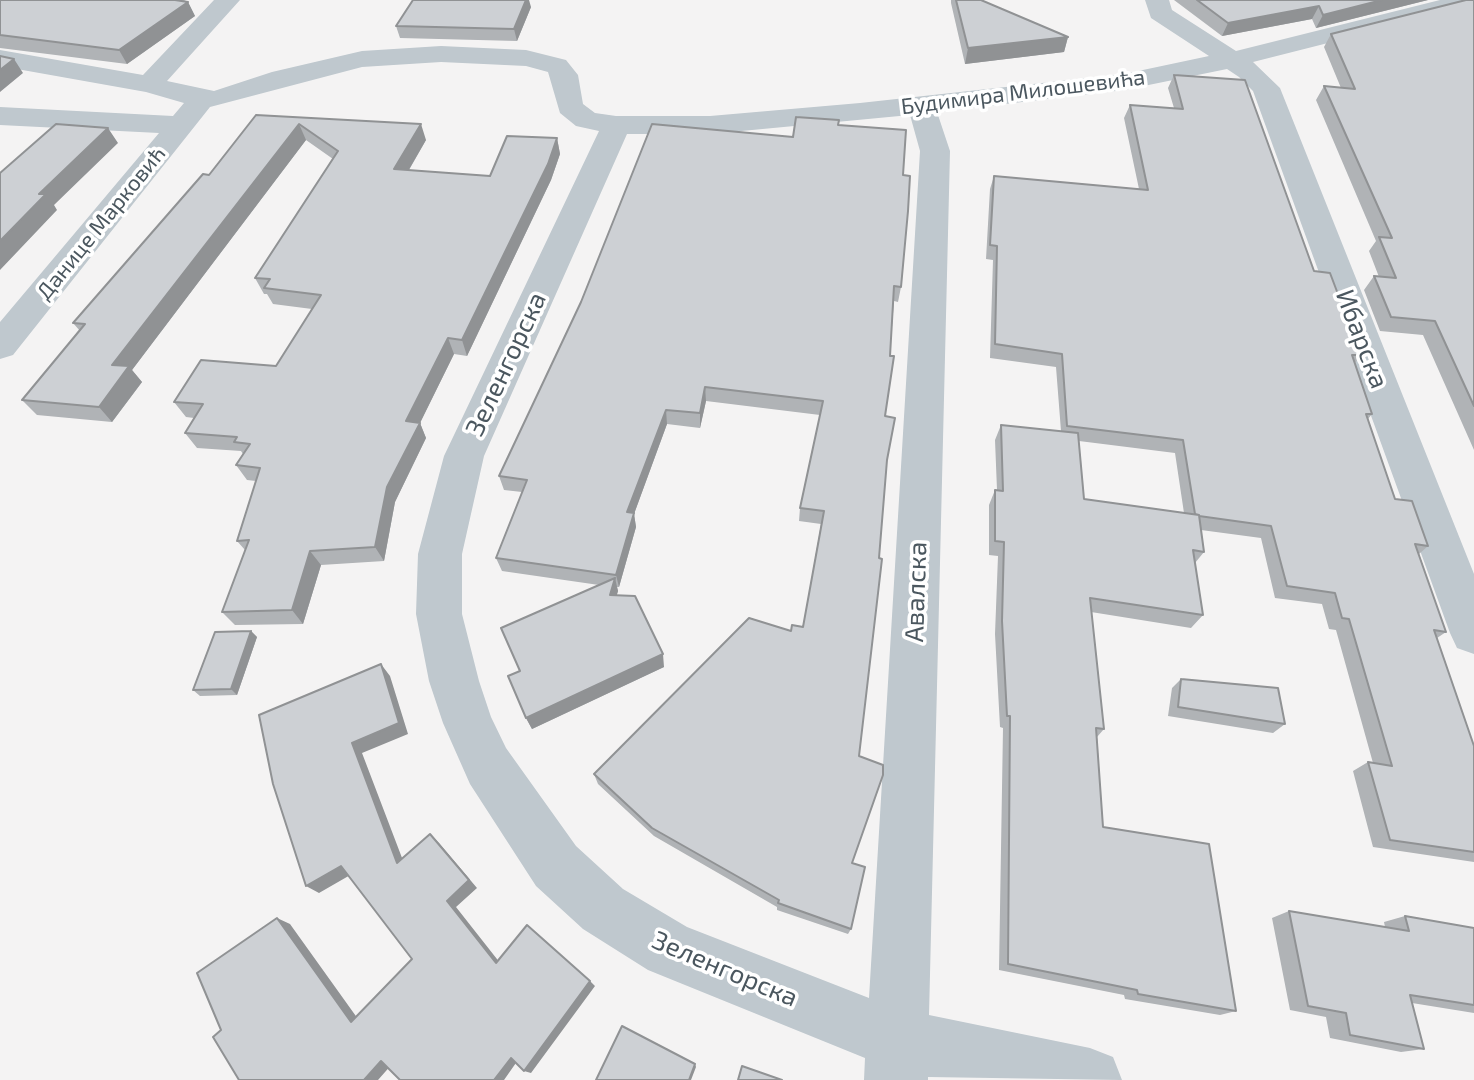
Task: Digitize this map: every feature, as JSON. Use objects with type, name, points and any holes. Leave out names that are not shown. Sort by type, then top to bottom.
[{"type":"street","points":[[149,84],[228,0]]},
{"type":"street","name":"Ибарска","points":[[1157,0],[1160,13],[1249,71],[1266,88],[1474,633]]},
{"type":"street","name":"Будимира Милошевића","points":[[202,99],[216,99],[282,78],[362,59],[441,54],[526,58],[557,66],[564,75],[570,107],[586,120],[616,125],[710,125],[921,106],[1124,82],[1230,60],[1469,0]]},
{"type":"street","points":[[0,58],[149,84],[202,99]]},
{"type":"street","points":[[4,116],[56,68]]},
{"type":"street","name":"Данице Марковић","points":[[0,346],[202,99]]},
{"type":"street","name":"Авалска","points":[[897,1060],[935,151],[921,106]]},
{"type":"street","points":[[4,116],[182,125]]},
{"type":"street","name":"Зеленгорска","points":[[616,125],[464,456],[440,554],[439,614],[454,681],[468,723],[488,766],[556,866],[603,909],[669,949],[897,1060],[1090,1080]]},
{"type":"building","points":[[0,0],[188,2],[119,50],[0,35]]},
{"type":"building","points":[[413,0],[526,0],[514,29],[396,26]]},
{"type":"building","points":[[956,0],[981,0],[1068,37],[968,48]]},
{"type":"building","points":[[1197,0],[1382,0],[1323,15],[1319,6],[1228,23]]},
{"type":"building","points":[[1474,0],[1474,406],[1435,321],[1391,317],[1374,276],[1396,278],[1379,237],[1392,238],[1324,86],[1355,89],[1331,34]]},
{"type":"building","points":[[0,56],[14,59],[0,70]]},
{"type":"building","points":[[1174,75],[1245,80],[1314,271],[1330,273],[1361,355],[1352,355],[1372,414],[1366,414],[1395,499],[1412,501],[1428,546],[1415,544],[1446,632],[1434,630],[1474,746],[1474,852],[1390,840],[1368,762],[1392,766],[1349,619],[1342,618],[1335,593],[1287,586],[1271,526],[1195,514],[1183,440],[1067,426],[1062,354],[995,344],[997,246],[990,245],[994,176],[1148,190],[1130,105],[1183,109]]},
{"type":"building","points":[[256,115],[421,124],[394,169],[490,176],[507,136],[557,138],[548,164],[462,340],[448,338],[406,421],[420,423],[387,487],[375,547],[310,551],[292,610],[222,612],[249,540],[237,541],[260,468],[236,465],[250,444],[234,442],[237,437],[185,433],[203,404],[174,402],[201,360],[276,366],[321,295],[264,288],[270,279],[255,278],[338,151],[299,124],[112,365],[129,366],[99,407],[22,400],[85,324],[73,323],[203,174],[209,175]]},
{"type":"building","points":[[796,117],[839,120],[838,125],[906,130],[903,175],[910,176],[901,287],[894,286],[890,356],[894,356],[885,416],[895,418],[887,460],[879,558],[882,559],[859,756],[883,765],[883,775],[852,863],[865,867],[851,929],[778,903],[779,900],[652,828],[594,774],[749,618],[791,631],[792,625],[803,627],[824,511],[800,508],[823,401],[705,387],[700,413],[666,410],[627,512],[634,513],[616,575],[496,558],[527,480],[499,476],[581,302],[652,124],[793,137]]},
{"type":"building","points":[[56,124],[108,128],[39,194],[46,194],[0,241],[0,173]]},
{"type":"building","points":[[1001,425],[1078,433],[1084,499],[1199,515],[1204,552],[1193,550],[1203,615],[1090,598],[1104,729],[1096,728],[1103,827],[1209,844],[1236,1011],[1138,994],[1137,990],[1008,964],[1010,716],[1007,716],[1002,621],[1004,542],[995,541],[995,490],[1003,491]]},
{"type":"building","points":[[615,578],[610,595],[635,596],[663,654],[526,718],[508,676],[520,671],[501,628]]},
{"type":"building","points":[[251,631],[231,689],[193,690],[215,632]]},
{"type":"building","points":[[381,664],[399,723],[352,743],[397,863],[430,834],[469,880],[447,901],[496,963],[527,925],[590,981],[524,1071],[511,1058],[494,1080],[400,1080],[381,1061],[364,1080],[239,1080],[213,1037],[221,1030],[197,973],[277,918],[351,1022],[412,959],[341,866],[306,886],[273,784],[259,715]]},
{"type":"building","points":[[1181,679],[1278,688],[1285,724],[1178,707]]},
{"type":"building","points":[[1289,911],[1409,931],[1405,916],[1474,928],[1474,1005],[1410,995],[1424,1049],[1350,1035],[1346,1013],[1308,1006]]},
{"type":"building","points":[[622,1026],[695,1064],[689,1080],[596,1080]]},
{"type":"building","points":[[742,1066],[782,1080],[738,1080]]}]
